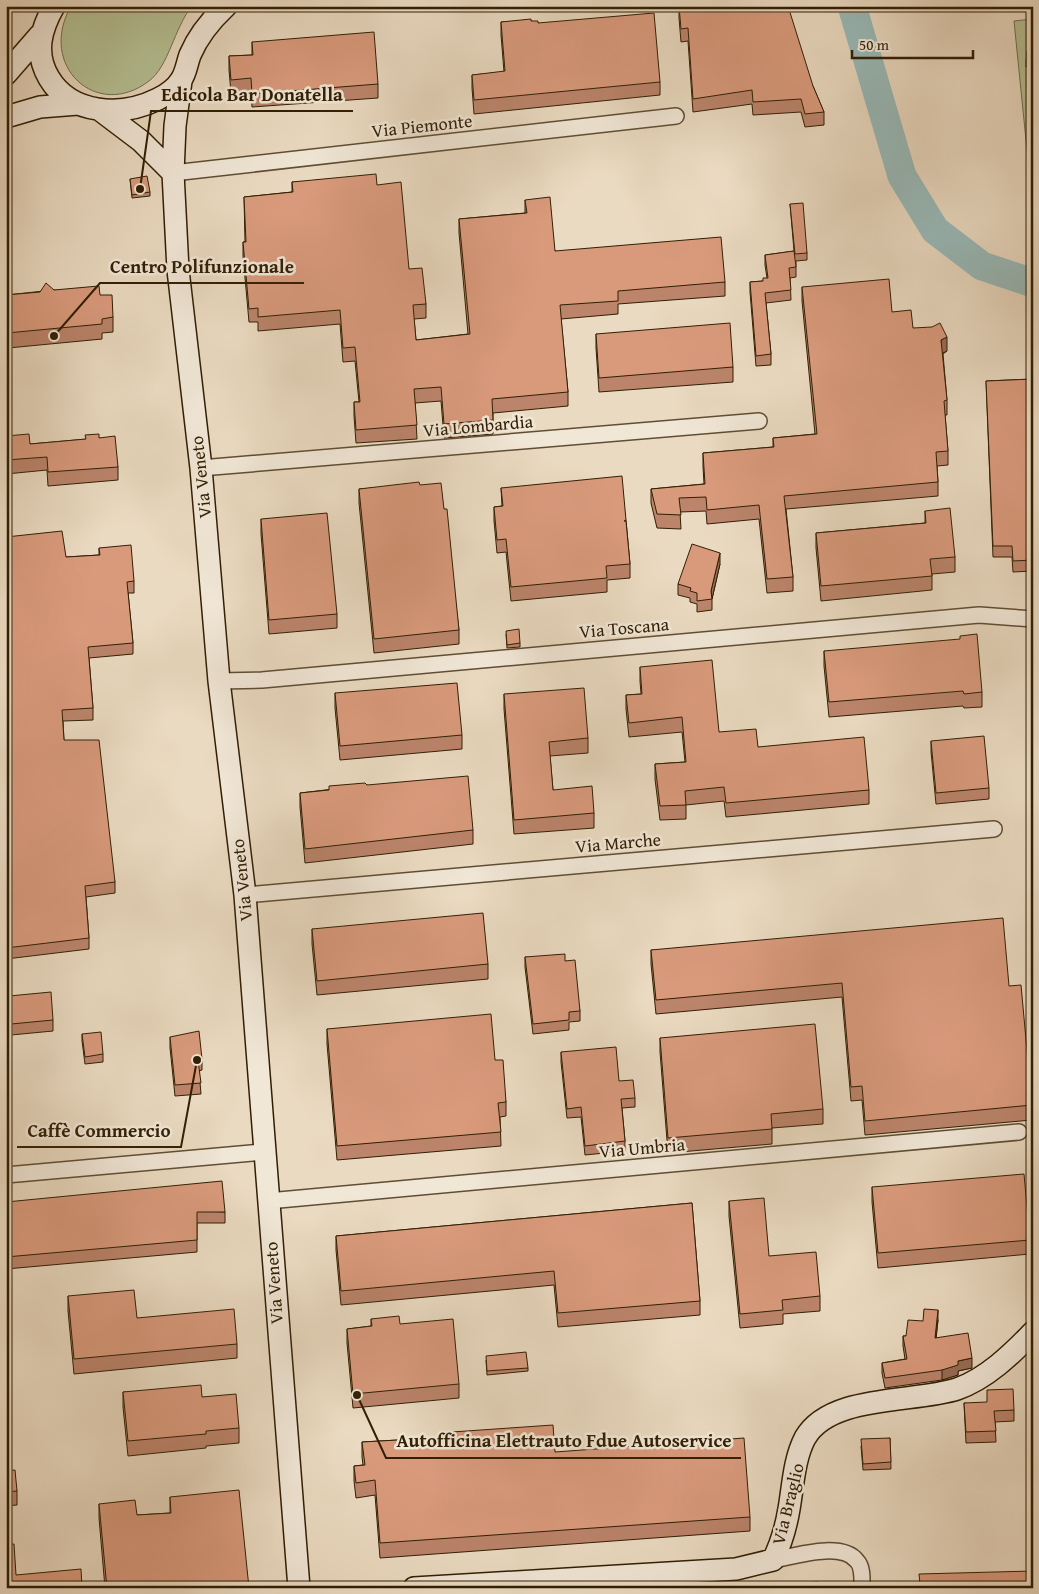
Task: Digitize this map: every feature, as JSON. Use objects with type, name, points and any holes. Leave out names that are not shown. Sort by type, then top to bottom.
[{"type":"main road","points":[[6,74],[40,35],[54,6]]},
{"type":"main road","points":[[40,35],[42,60],[48,76],[58,90],[78,104],[100,110],[126,109],[147,104],[164,96],[181,80],[196,43],[208,25],[226,6]]},
{"type":"main road","name":"Via Veneto","points":[[181,80],[175,126],[173,173],[178,270],[201,468],[219,681],[245,895],[263,1152],[299,1588]]},
{"type":"main road","points":[[6,117],[40,108],[78,104]]},
{"type":"main road","points":[[100,110],[141,141],[173,173]]},
{"type":"main road","name":"Via Braglio","points":[[414,1588],[736,1569],[773,1560],[781,1542],[795,1472],[805,1438],[816,1426],[830,1415],[860,1405],[907,1399],[958,1388],[989,1371],[1033,1332]]},
{"type":"street","name":"Via Piemonte","points":[[173,173],[676,116]]},
{"type":"street","name":"Via Lombardia","points":[[201,468],[759,421]]},
{"type":"street","name":"Via Toscana","points":[[219,681],[262,680],[979,615],[1033,619]]},
{"type":"street","name":"Via Marche","points":[[245,895],[994,829]]},
{"type":"street","name":"Via Umbria","points":[[268,1202],[1019,1132]]},
{"type":"street","points":[[6,1175],[263,1152]]},
{"type":"street","points":[[773,1560],[832,1550],[846,1552],[858,1561],[862,1574],[862,1588]]},
{"type":"green space","points":[[71,6],[192,6],[180,25],[167,56],[156,74],[149,81],[129,92],[110,95],[93,91],[78,81],[67,67],[62,49],[62,28]]},
{"type":"green space","points":[[1033,19],[1033,210],[1014,21]]},
{"type":"building","points":[[679,6],[788,6],[813,86],[824,112],[805,114],[801,99],[753,102],[752,90],[693,99],[688,28],[681,29]]},
{"type":"building","points":[[654,13],[660,82],[474,100],[472,75],[505,71],[501,22],[531,19],[531,21],[538,21],[538,23]]},
{"type":"building","points":[[374,32],[378,84],[252,94],[251,78],[231,80],[229,56],[253,55],[252,42]]},
{"type":"building","points":[[1027,51],[1033,51],[1033,64],[1026,63]]},
{"type":"building","points":[[376,174],[377,185],[401,182],[409,269],[422,268],[426,304],[413,305],[416,340],[470,334],[459,219],[527,213],[525,200],[550,197],[555,251],[721,237],[725,282],[618,291],[618,301],[560,305],[568,392],[492,399],[493,420],[444,424],[441,387],[414,389],[417,425],[356,430],[354,402],[360,402],[355,347],[343,348],[340,310],[258,317],[258,308],[249,309],[243,242],[246,242],[244,197],[293,192],[292,182]]},
{"type":"building","points":[[147,176],[150,192],[132,195],[130,179]]},
{"type":"building","points":[[803,203],[807,253],[795,254],[790,204]]},
{"type":"building","points":[[794,251],[796,267],[789,268],[791,290],[765,293],[771,354],[756,356],[750,282],[763,281],[763,278],[768,278],[765,255]]},
{"type":"building","points":[[889,279],[892,312],[911,310],[913,328],[932,327],[940,323],[947,337],[941,340],[947,400],[944,401],[948,451],[936,452],[938,482],[784,496],[793,577],[767,579],[759,505],[707,510],[706,497],[679,498],[681,515],[657,514],[651,489],[705,484],[703,453],[774,447],[773,438],[817,434],[802,287]]},
{"type":"building","points":[[46,283],[54,290],[99,286],[100,295],[112,295],[113,317],[102,319],[102,324],[7,333],[9,357],[6,358],[6,295],[40,292]]},
{"type":"building","points":[[730,323],[733,367],[599,378],[596,334]]},
{"type":"building","points":[[1033,379],[1033,560],[1013,561],[1012,546],[993,546],[986,381]]},
{"type":"building","points":[[29,434],[30,444],[86,439],[85,435],[99,434],[99,438],[115,436],[118,467],[48,472],[47,457],[6,460],[6,436]]},
{"type":"building","points":[[622,476],[626,520],[624,521],[626,521],[630,564],[606,566],[607,578],[511,587],[506,539],[497,540],[494,507],[503,506],[501,488]]},
{"type":"building","points":[[419,482],[420,485],[441,483],[444,509],[447,509],[459,630],[374,639],[359,489]]},
{"type":"building","points":[[950,508],[955,557],[930,559],[932,576],[821,586],[816,533],[926,523],[925,511]]},
{"type":"building","points":[[327,513],[337,614],[269,620],[261,519]]},
{"type":"building","points":[[62,531],[66,557],[100,555],[99,548],[131,545],[134,581],[127,582],[133,643],[88,647],[93,708],[62,710],[64,740],[99,740],[115,882],[85,886],[89,938],[6,948],[6,537]]},
{"type":"building","points":[[692,544],[720,553],[711,591],[712,599],[697,601],[697,593],[690,591],[691,588],[678,584]]},
{"type":"building","points":[[519,629],[520,643],[507,645],[506,631]]},
{"type":"building","points":[[977,634],[982,692],[964,694],[963,691],[829,702],[824,651],[960,639],[960,636]]},
{"type":"building","points":[[712,660],[719,732],[756,729],[758,747],[864,737],[869,790],[726,803],[724,787],[685,791],[686,805],[660,806],[655,764],[686,762],[682,717],[629,723],[626,695],[642,694],[640,667]]},
{"type":"building","points":[[457,683],[462,735],[340,746],[335,693]]},
{"type":"building","points":[[584,688],[588,738],[549,742],[553,790],[592,786],[594,813],[514,820],[504,694]]},
{"type":"building","points":[[984,736],[989,788],[936,793],[931,741]]},
{"type":"building","points":[[468,776],[473,830],[305,849],[300,793],[329,790],[329,786],[365,783],[367,785]]},
{"type":"building","points":[[483,913],[488,964],[317,981],[312,929]]},
{"type":"building","points":[[1003,918],[1009,986],[1021,985],[1032,1105],[865,1121],[862,1086],[851,1087],[842,983],[656,1000],[651,950]]},
{"type":"building","points":[[565,954],[565,961],[575,960],[580,1011],[569,1012],[569,1020],[533,1024],[525,957]]},
{"type":"building","points":[[51,992],[53,1020],[11,1024],[9,996]]},
{"type":"building","points":[[491,1014],[495,1060],[503,1060],[506,1102],[498,1103],[501,1132],[337,1146],[327,1029]]},
{"type":"building","points":[[815,1024],[823,1109],[771,1114],[772,1129],[668,1138],[660,1038]]},
{"type":"building","points":[[199,1031],[202,1059],[198,1060],[201,1083],[175,1085],[170,1037]]},
{"type":"building","points":[[101,1032],[103,1054],[85,1057],[82,1034]]},
{"type":"building","points":[[616,1047],[619,1081],[633,1080],[635,1098],[621,1099],[625,1141],[585,1146],[581,1107],[567,1109],[561,1052]]},
{"type":"building","points":[[1024,1174],[1030,1240],[878,1253],[872,1187]]},
{"type":"building","points":[[222,1181],[225,1212],[197,1212],[197,1240],[6,1257],[6,1202]]},
{"type":"building","points":[[764,1198],[769,1256],[816,1252],[820,1296],[782,1300],[783,1310],[740,1314],[729,1201]]},
{"type":"building","points":[[692,1203],[700,1301],[558,1313],[554,1271],[341,1291],[336,1236]]},
{"type":"building","points":[[134,1290],[137,1318],[234,1309],[237,1344],[74,1359],[68,1296]]},
{"type":"building","points":[[924,1309],[938,1310],[935,1338],[968,1333],[972,1358],[958,1361],[958,1365],[942,1370],[885,1378],[882,1363],[907,1359],[903,1336],[906,1336],[908,1320],[923,1321]]},
{"type":"building","points":[[399,1316],[400,1324],[453,1319],[459,1384],[353,1394],[347,1329],[372,1326],[371,1319]]},
{"type":"building","points":[[526,1352],[528,1368],[487,1371],[486,1356]]},
{"type":"building","points":[[201,1385],[202,1397],[236,1394],[239,1428],[206,1431],[206,1434],[128,1441],[123,1392]]},
{"type":"building","points":[[1013,1389],[1014,1410],[994,1411],[996,1431],[966,1432],[964,1403],[987,1402],[987,1390]]},
{"type":"building","points":[[553,1425],[555,1452],[744,1438],[750,1517],[380,1543],[375,1480],[356,1483],[354,1466],[365,1465],[362,1442],[452,1437],[452,1432]]},
{"type":"building","points":[[890,1438],[891,1462],[863,1464],[861,1439]]},
{"type":"building","points":[[15,1470],[17,1491],[6,1492],[6,1471]]},
{"type":"building","points":[[239,1490],[249,1588],[107,1588],[99,1504],[135,1500],[137,1515],[171,1513],[170,1497]]},
{"type":"building","points":[[6,1527],[8,1544],[14,1544],[16,1575],[81,1569],[82,1588],[6,1588]]},
{"type":"building","points":[[1033,1571],[1033,1588],[901,1588],[901,1584],[920,1584],[919,1574]]},
{"type":"building","points":[[818,1582],[819,1588],[775,1588],[774,1585]]},
{"type":"waterway","points":[[852,6],[902,176],[935,230],[982,266],[1033,283]]},
{"type":"place","name":"Edicola Bar Donatella","points":[[140,189]]},
{"type":"place","name":"Centro Polifunzionale","points":[[54,336]]},
{"type":"place","name":"Caffè Commercio","points":[[197,1060]]},
{"type":"place","name":"Autofficina Elettrauto Fdue Autoservice","points":[[357,1395]]}]
